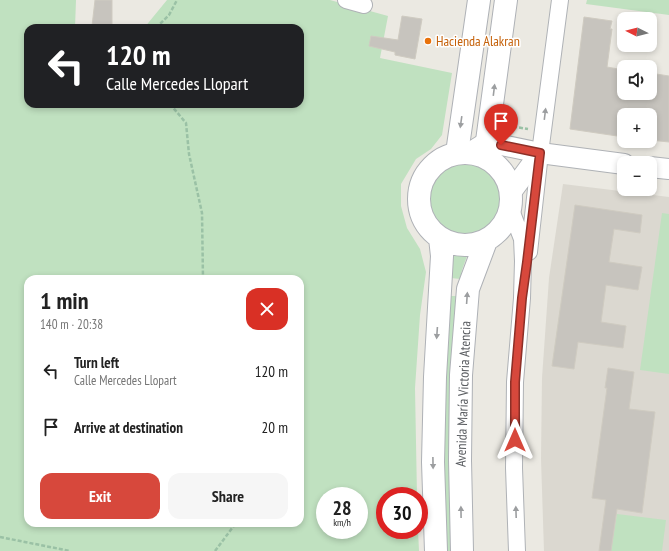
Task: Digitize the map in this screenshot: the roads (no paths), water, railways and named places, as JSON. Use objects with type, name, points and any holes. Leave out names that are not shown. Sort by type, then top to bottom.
[{"type":"main road","points":[[475,151],[479,0]]},
{"type":"main road","points":[[475,151],[506,0]]},
{"type":"main road","points":[[475,151],[503,170],[511,201],[502,228],[486,241],[463,246],[440,238],[430,229],[423,217],[419,204],[420,190],[425,177],[433,166],[444,158],[475,151]]},
{"type":"main road","name":"Avenida María Victoria Atencia","points":[[436,551],[432,462],[442,256],[440,238]]},
{"type":"main road","name":"Avenida María Victoria Atencia","points":[[462,551],[460,460],[461,375],[468,289],[486,241]]},
{"type":"street","points":[[346,0],[364,5]]},
{"type":"street","points":[[517,551],[514,468],[515,382],[522,298],[560,0]]},
{"type":"street","points":[[475,151],[540,153],[617,163]]},
{"type":"street","points":[[522,298],[522,240],[511,201],[540,153]]},
{"type":"street","points":[[657,168],[669,169]]},
{"type":"place","name":"Hacienda Alakran","points":[[428,41]]}]
